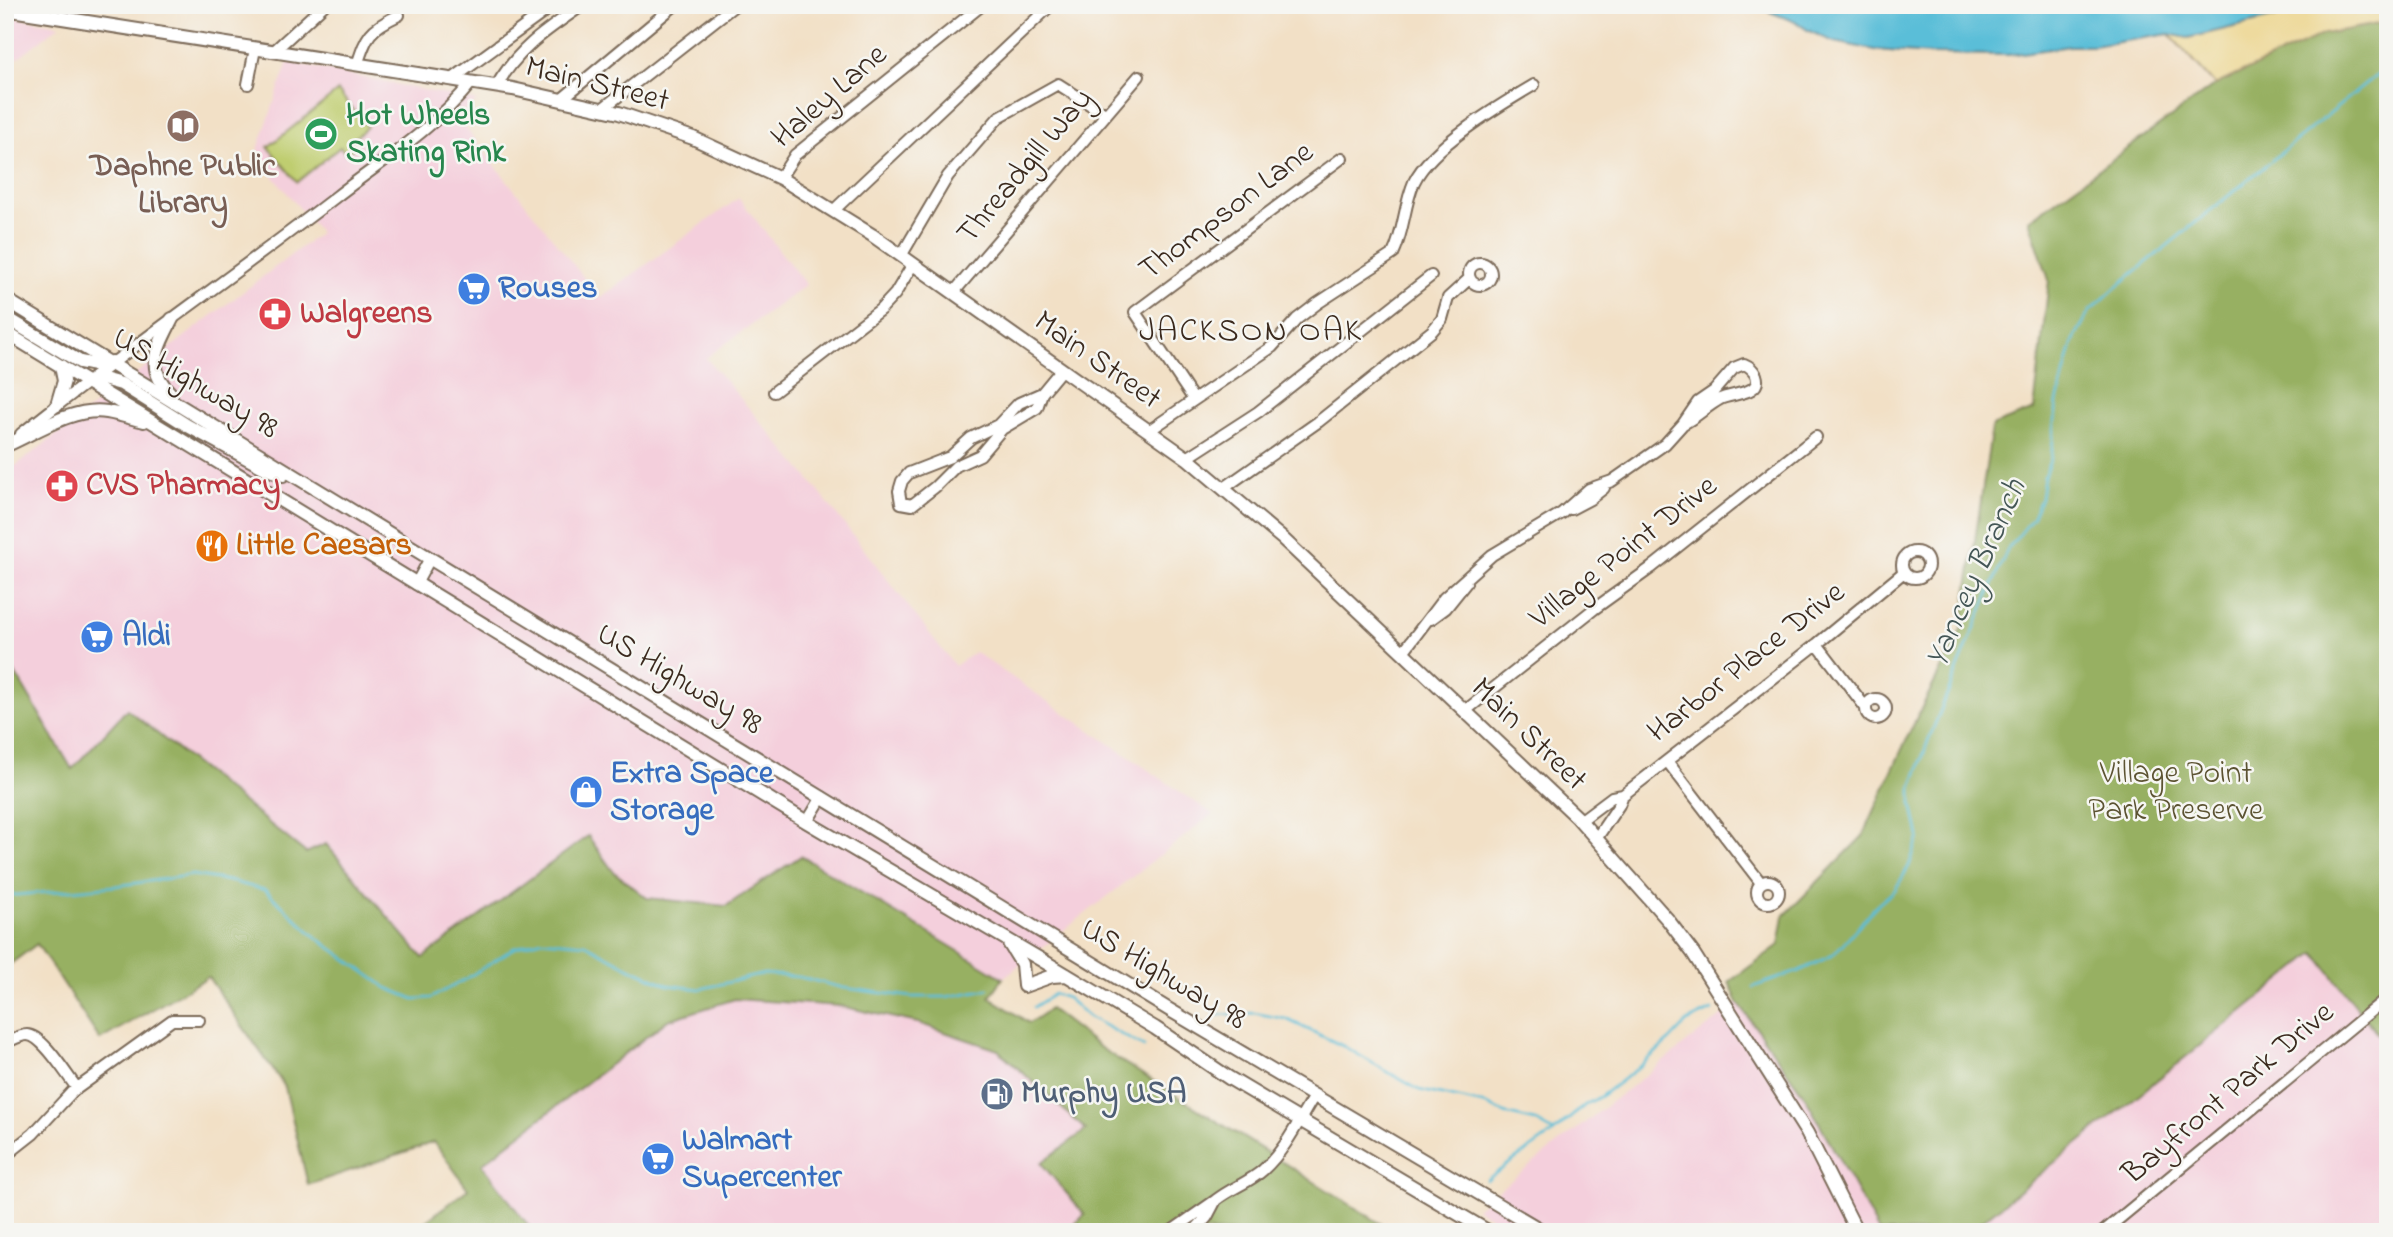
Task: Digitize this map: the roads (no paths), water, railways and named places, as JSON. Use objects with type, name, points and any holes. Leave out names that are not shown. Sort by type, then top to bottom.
[{"type":"main road","name":"Main Street","points":[[5,9],[496,87],[603,109],[693,138],[780,178],[833,211],[954,292],[1188,458],[1276,534],[1580,821],[1668,920],[1715,985],[1807,1133],[1857,1232]]},
{"type":"main road","name":"US Highway 98","points":[[5,299],[1314,1096],[1544,1232]]},
{"type":"main road","points":[[5,317],[80,362],[100,366],[112,362]]},
{"type":"main road","points":[[172,318],[156,355],[157,375],[162,385],[186,408]]},
{"type":"main road","name":"US Highway 98","points":[[5,332],[807,822],[1067,975],[1489,1232]]},
{"type":"main road","points":[[57,405],[64,382],[61,366]]},
{"type":"main road","points":[[87,382],[103,379],[121,384],[188,426],[255,463],[310,485]]},
{"type":"main road","points":[[7,445],[63,419],[91,412],[105,412],[157,424]]},
{"type":"main road","points":[[1007,940],[1022,964],[1024,986],[1052,976],[1067,975]]},
{"type":"street","points":[[273,52],[324,5]]},
{"type":"street","points":[[451,80],[554,5]]},
{"type":"street","points":[[496,87],[508,66],[530,44],[583,5]]},
{"type":"street","points":[[562,99],[675,5]]},
{"type":"street","points":[[603,109],[734,5]]},
{"type":"street","name":"Haley Lane","points":[[780,178],[795,155],[982,5]]},
{"type":"street","points":[[833,211],[1051,5]]},
{"type":"street","points":[[357,65],[367,36],[383,22],[398,15]]},
{"type":"street","points":[[248,84],[255,50]]},
{"type":"street","name":"Threadgill Way","points":[[954,292],[1139,76]]},
{"type":"street","points":[[7,445],[112,362],[242,269],[440,117],[471,83]]},
{"type":"street","points":[[901,256],[948,176],[999,117],[1058,84],[1105,114]]},
{"type":"street","points":[[1150,430],[1272,347],[1297,319],[1318,303],[1394,254],[1408,197],[1422,168],[1488,114],[1534,85]]},
{"type":"street","name":"Thompson Lane","points":[[1194,400],[1135,312],[1342,158]]},
{"type":"street","points":[[774,392],[881,309],[895,294],[913,264]]},
{"type":"street","points":[[1188,458],[1258,412],[1431,276]]},
{"type":"street","points":[[1224,488],[1318,422],[1432,331],[1441,319],[1448,298],[1470,278]]},
{"type":"street","points":[[1403,652],[1422,625],[1446,608],[1469,578],[1492,555],[1562,513],[1580,495],[1612,481],[1665,444],[1699,402],[1714,391],[1734,368],[1744,364],[1753,370],[1757,382],[1747,393],[1727,396],[1683,424]]},
{"type":"street","points":[[1000,427],[979,455],[953,461],[909,473],[899,491],[901,503],[912,505],[935,487],[953,461],[971,438],[1037,408],[1042,393],[1061,370]]},
{"type":"street","name":"Village Point Drive","points":[[1465,711],[1816,437]]},
{"type":"street","points":[[416,584],[429,559]]},
{"type":"street","name":"Harbor Place Drive","points":[[1596,839],[1623,796],[1904,572]]},
{"type":"street","points":[[1817,644],[1867,708]]},
{"type":"street","points":[[1667,761],[1761,883]]},
{"type":"street","name":"Harbor Place Drive","points":[[1580,821],[1612,797],[1623,796]]},
{"type":"street","points":[[807,822],[822,797]]},
{"type":"street","name":"Bayfront Park Drive","points":[[2103,1232],[2388,997]]},
{"type":"street","points":[[5,1156],[33,1134],[76,1088],[172,1020],[199,1020]]},
{"type":"street","points":[[5,1042],[26,1035],[34,1037],[48,1050],[76,1088]]},
{"type":"street","points":[[1170,1232],[1229,1189],[1262,1171],[1290,1140],[1314,1096]]},
{"type":"street","points":[[1193,1232],[1207,1217],[1216,1199]]},
{"type":"water","points":[[1752,5],[2324,5],[2188,38],[2169,34],[2008,55],[1875,50],[1834,42],[1796,22]]},
{"type":"waterway","name":"Yancey Branch","points":[[1753,987],[1797,972],[1833,955],[1875,907],[1895,890],[1909,866],[1919,837],[1912,803],[1912,788],[1928,741],[2007,550],[2032,519],[2041,498],[2044,476],[2051,458],[2057,402],[2072,344],[2089,312],[2388,66]]},
{"type":"waterway","name":"Yancey Branch","points":[[5,893],[16,895],[115,886],[193,875],[265,890],[317,938],[387,988],[414,999],[431,998],[514,948],[542,940],[586,944],[668,985],[700,989],[764,974],[799,977],[844,988],[912,997],[946,997],[988,989]]},
{"type":"waterway","name":"Yancey Branch","points":[[1034,1007],[1054,994],[1067,998],[1089,1017],[1144,1047]]},
{"type":"waterway","name":"Yancey Branch","points":[[1217,1015],[1254,1013],[1286,1019],[1345,1047],[1419,1090],[1487,1105],[1509,1115],[1535,1121],[1554,1132],[1585,1105],[1634,1071],[1687,1022],[1712,1010]]},
{"type":"waterway","points":[[1486,1180],[1554,1132]]},
{"type":"waterway","points":[[1431,1232],[1438,1227]]},
{"type":"place","name":"Daphne Public Library","points":[[183,126]]},
{"type":"place","name":"Hot Wheels Skating Rink","points":[[321,134]]},
{"type":"place","name":"Rouses","points":[[474,289]]},
{"type":"place","name":"Walgreens","points":[[275,314]]},
{"type":"place","name":"CVS Pharmacy","points":[[62,486]]},
{"type":"place","name":"Little Caesars","points":[[212,546]]},
{"type":"place","name":"Aldi","points":[[97,637]]},
{"type":"place","name":"Extra Space Storage","points":[[586,792]]},
{"type":"place","name":"Murphy USA","points":[[997,1094]]},
{"type":"place","name":"Walmart Supercenter","points":[[658,1159]]},
{"type":"district","name":"JACKSON OAK","points":[[1251,332]]},
{"type":"park label","name":"Village Point Park Preserve","points":[[2176,792]]}]
